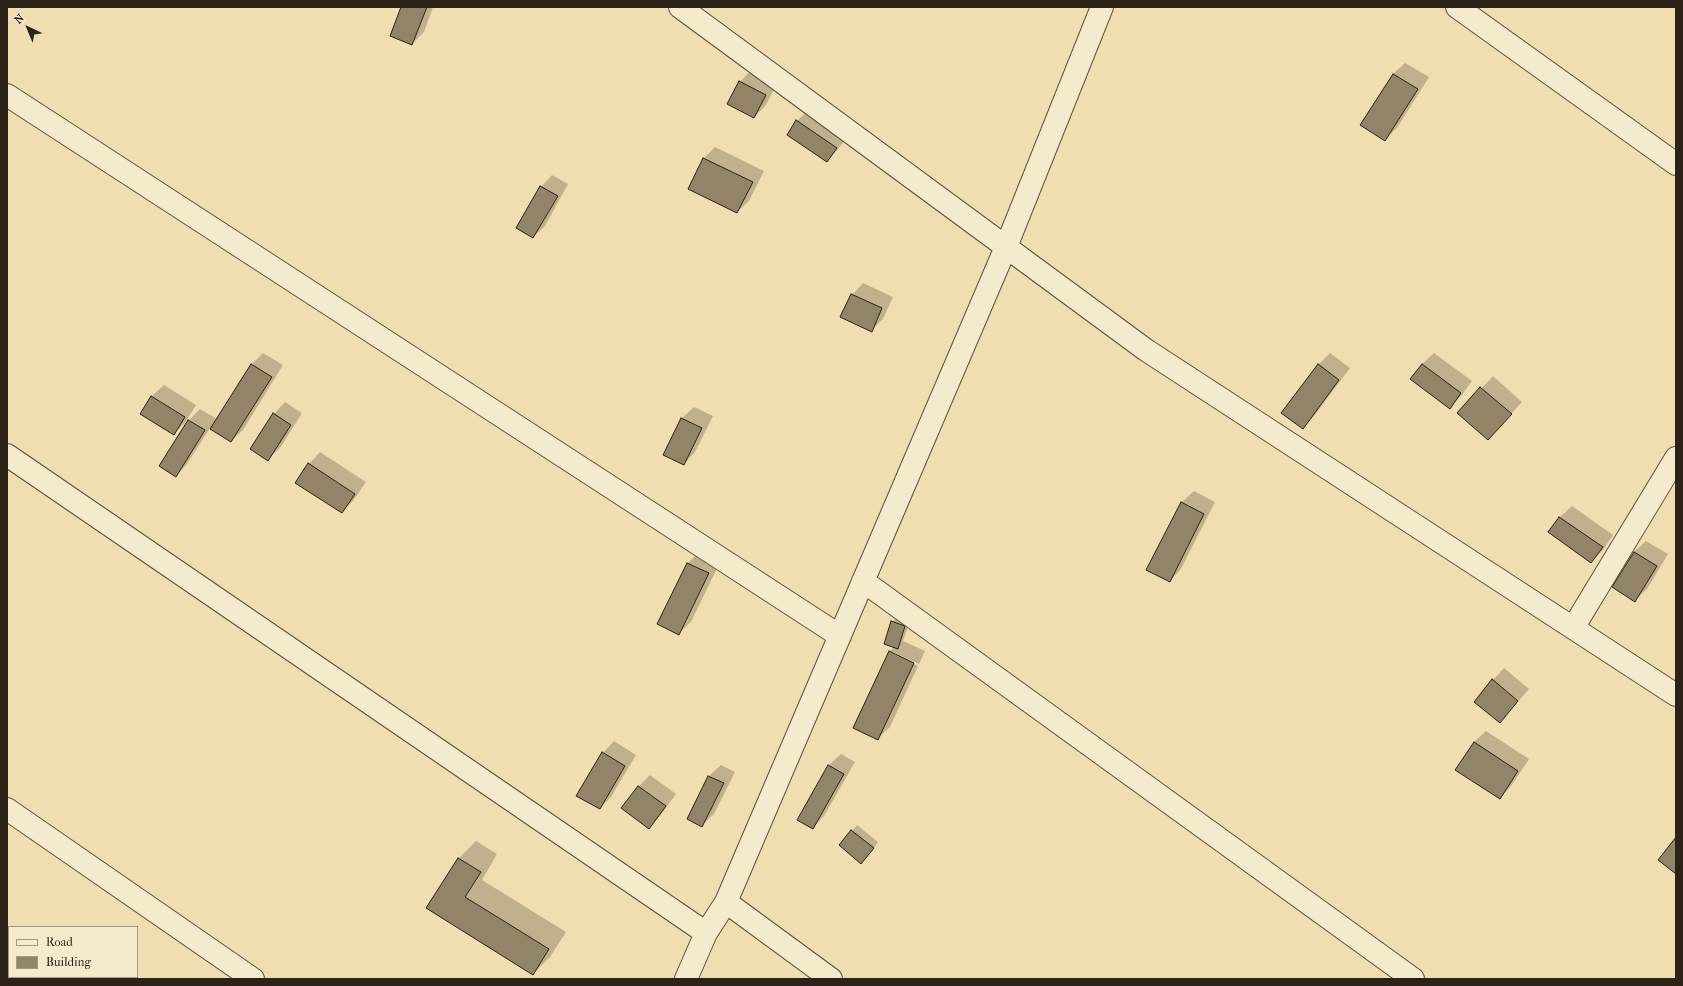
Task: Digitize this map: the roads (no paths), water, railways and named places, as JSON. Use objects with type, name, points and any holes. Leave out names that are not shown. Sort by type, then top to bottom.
[{"type":"street","points":[[680,7],[1146,350],[1676,694]]},
{"type":"street","points":[[686,979],[706,933],[726,902],[840,636],[1006,247],[1102,7]]},
{"type":"street","points":[[1457,7],[1676,164]]},
{"type":"street","points":[[7,95],[840,636]]},
{"type":"street","points":[[7,455],[706,933]]},
{"type":"street","points":[[1573,628],[1676,458]]},
{"type":"street","points":[[863,581],[1413,979]]},
{"type":"street","points":[[7,809],[253,979]]},
{"type":"street","points":[[726,902],[831,979]]}]
